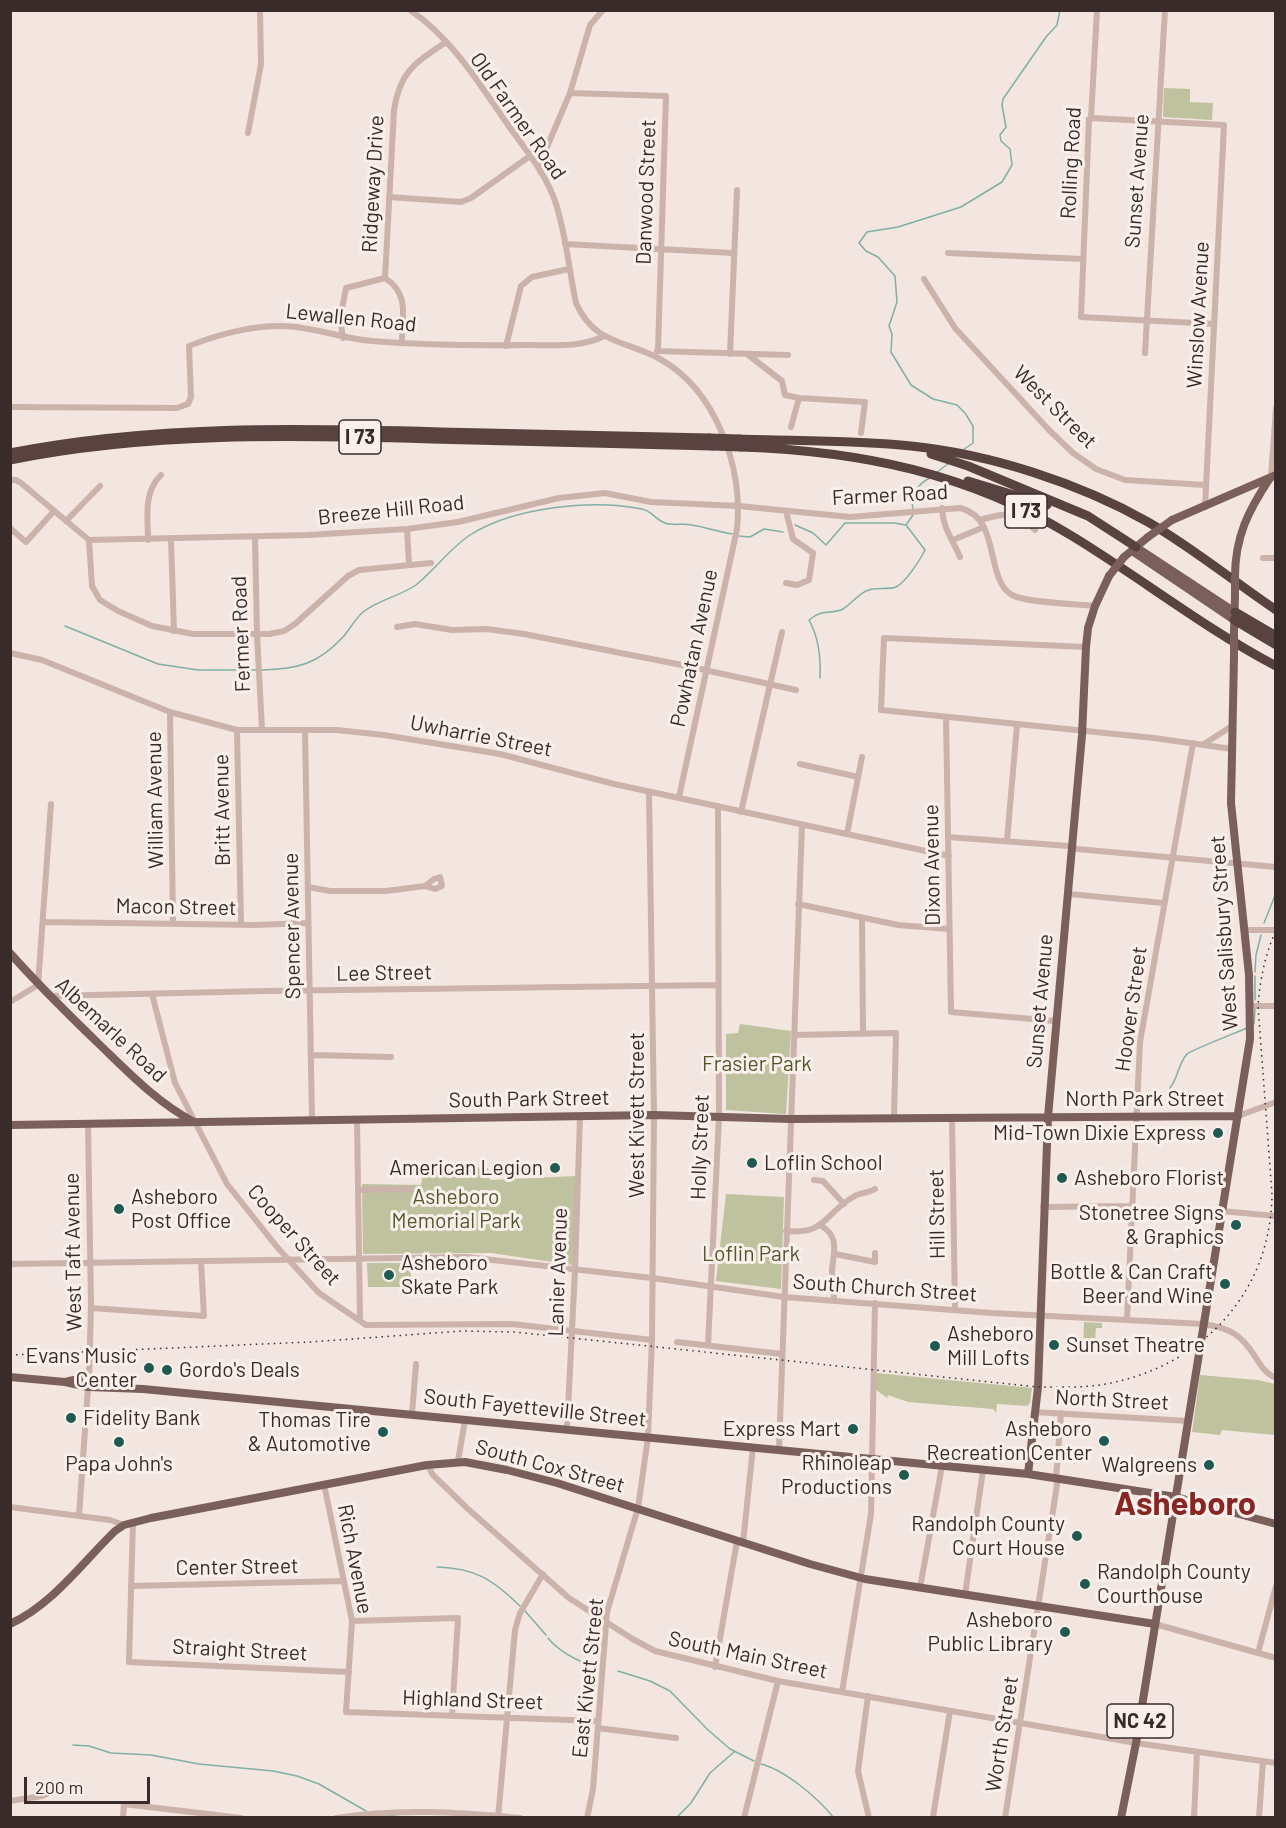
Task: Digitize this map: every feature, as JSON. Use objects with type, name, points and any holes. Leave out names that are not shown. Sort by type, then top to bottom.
[{"type":"highway","name":"I 73","points":[[10,453],[139,435],[279,429],[740,443],[880,444],[948,451],[1011,466],[1103,500],[1146,520],[1203,556],[1275,610]]},
{"type":"highway","name":"I 73","points":[[10,460],[141,442],[247,436],[710,442]]},
{"type":"highway","name":"I 73","points":[[740,443],[827,452],[904,466],[990,495],[1037,516],[1072,536],[1208,626],[1275,666]]},
{"type":"highway","points":[[880,444],[941,456],[1088,516],[1131,551]]},
{"type":"highway","points":[[904,466],[1035,500],[1098,527],[1131,551]]},
{"type":"highway","points":[[1235,616],[1275,636]]},
{"type":"highway","points":[[1235,616],[1275,645]]},
{"type":"main road","name":"Sunset Avenue","points":[[1028,1474],[1038,1387],[1048,1117],[1083,731],[1086,647],[1089,628],[1095,606],[1109,576],[1131,551],[1172,520],[1273,476]]},
{"type":"main road","name":"West Salisbury Street","points":[[1176,1497],[1250,1039],[1251,1006],[1232,803],[1235,564],[1240,536],[1247,516],[1273,476]]},
{"type":"main road","points":[[1131,551],[1235,616]]},
{"type":"main road","name":"Albemarle Road","points":[[10,953],[38,985],[151,1093],[195,1122]]},
{"type":"main road","name":"South Park Street","points":[[10,1125],[654,1115],[790,1119],[1048,1117]]},
{"type":"main road","name":"North Park Street","points":[[1048,1117],[1238,1116]]},
{"type":"main road","name":"South Fayetteville Street","points":[[10,1377],[68,1383],[73,1379],[88,1384],[1028,1474],[1176,1497],[1275,1524]]},
{"type":"main road","name":"South Cox Street","points":[[10,1623],[26,1616],[48,1599],[124,1525],[324,1484],[458,1461],[527,1475],[860,1578],[1155,1624]]},
{"type":"main road","name":"NC 42","points":[[1121,1818],[1136,1743],[1176,1497]]},
{"type":"street","points":[[248,133],[261,64],[260,10]]},
{"type":"street","name":"Old Farmer Road","points":[[410,10],[431,25],[446,42],[540,172],[556,202],[576,303],[582,316],[591,328],[604,336],[652,355],[669,365],[689,383],[712,414],[722,431],[730,453],[737,483],[739,506]]},
{"type":"street","points":[[540,172],[541,161],[570,93],[590,25],[603,10]]},
{"type":"street","name":"Rolling Road","points":[[1097,10],[1091,118],[1089,119],[1082,317],[1147,321]]},
{"type":"street","name":"Sunset Avenue","points":[[1145,353],[1165,10]]},
{"type":"street","name":"Ridgeway Drive","points":[[402,342],[403,297],[398,289],[385,278],[396,92],[410,68],[446,42]]},
{"type":"street","name":"Danwood Street","points":[[570,93],[666,96],[658,350]]},
{"type":"street","points":[[1091,118],[1159,122]]},
{"type":"street","name":"Winslow Avenue","points":[[1159,122],[1224,125],[1205,507]]},
{"type":"street","points":[[390,197],[461,202],[471,198],[530,156]]},
{"type":"street","points":[[730,354],[737,190]]},
{"type":"street","points":[[565,244],[733,254]]},
{"type":"street","points":[[948,253],[1083,259]]},
{"type":"street","points":[[506,346],[521,286],[531,277],[569,269]]},
{"type":"street","points":[[344,338],[340,319],[346,288],[385,278]]},
{"type":"street","name":"West Street","points":[[924,279],[956,328],[1049,430],[1073,453],[1096,469],[1125,480],[1205,485]]},
{"type":"street","points":[[1147,321],[1214,324]]},
{"type":"street","name":"Lewallen Road","points":[[10,407],[177,408],[188,404],[191,397],[189,346],[224,335],[280,326],[298,327],[344,338],[506,346],[579,344],[592,342],[604,336]]},
{"type":"street","points":[[652,355],[658,350],[788,355]]},
{"type":"street","points":[[747,354],[782,381],[785,395],[865,402],[861,433]]},
{"type":"street","points":[[791,427],[799,398]]},
{"type":"street","points":[[1273,476],[1275,408]]},
{"type":"street","points":[[148,540],[148,496],[161,475]]},
{"type":"street","points":[[10,480],[21,483],[89,540],[92,586],[100,600],[111,608],[140,621],[174,631],[202,634],[278,633],[290,628],[348,576],[359,570],[431,563]]},
{"type":"street","points":[[66,521],[100,486]]},
{"type":"street","name":"Breeze Hill Road","points":[[89,540],[255,537],[408,529],[458,522],[585,494],[605,493],[670,504],[739,506]]},
{"type":"street","name":"Farmer Road","points":[[739,506],[850,517],[942,508],[966,509],[982,523]]},
{"type":"street","name":"Powhatan Avenue","points":[[679,797],[734,546],[739,506]]},
{"type":"street","points":[[942,508],[944,527],[953,540],[960,557]]},
{"type":"street","points":[[10,528],[26,542],[54,511]]},
{"type":"street","points":[[786,511],[793,538],[813,553],[809,580],[797,585],[786,583]]},
{"type":"street","points":[[953,540],[982,523],[1002,515],[1023,518],[1035,530]]},
{"type":"street","points":[[982,523],[1002,583],[1009,593],[1023,599],[1095,606]]},
{"type":"street","points":[[408,529],[409,565]]},
{"type":"street","name":"Fermer Road","points":[[255,537],[256,634],[262,730]]},
{"type":"street","points":[[171,539],[174,631]]},
{"type":"street","points":[[1263,558],[1275,558]]},
{"type":"street","points":[[397,627],[415,624],[452,630],[487,629],[524,634],[796,690]]},
{"type":"street","points":[[741,812],[782,632]]},
{"type":"street","points":[[1086,647],[884,638],[881,710],[1232,748]]},
{"type":"street","name":"Uwharrie Street","points":[[10,653],[42,660],[170,712],[237,730],[361,732],[474,749],[649,792],[949,856]]},
{"type":"street","name":"William Avenue","points":[[170,712],[173,924]]},
{"type":"street","name":"Dixon Avenue","points":[[946,717],[951,1012],[1056,1021]]},
{"type":"street","points":[[1007,841],[1017,725]]},
{"type":"street","points":[[1203,745],[1232,726]]},
{"type":"street","name":"Britt Avenue","points":[[237,730],[241,925]]},
{"type":"street","name":"Spencer Avenue","points":[[305,730],[312,1121]]},
{"type":"street","name":"Hoover Street","points":[[1127,1320],[1140,1042],[1193,743]]},
{"type":"street","points":[[847,834],[862,757]]},
{"type":"street","points":[[800,764],[858,777]]},
{"type":"street","name":"West Kivett Street","points":[[648,1437],[652,1340],[654,1115],[649,792]]},
{"type":"street","points":[[10,1002],[38,985],[51,804]]},
{"type":"street","name":"Holly Street","points":[[708,1345],[719,1117],[718,806]]},
{"type":"street","points":[[779,1449],[802,825]]},
{"type":"street","points":[[948,837],[1275,867]]},
{"type":"street","points":[[308,888],[330,891],[386,891],[425,886]]},
{"type":"street","points":[[1069,894],[1163,903]]},
{"type":"street","points":[[798,904],[921,928],[949,929]]},
{"type":"street","points":[[862,918],[863,1034]]},
{"type":"street","name":"Macon Street","points":[[43,922],[241,925],[308,923]]},
{"type":"street","points":[[1244,930],[1275,930]]},
{"type":"street","name":"Lee Street","points":[[50,996],[718,985]]},
{"type":"street","name":"Cooper Street","points":[[152,994],[172,1076],[183,1102],[227,1184],[288,1260],[319,1293],[360,1320]]},
{"type":"street","points":[[1251,1006],[1275,1006]]},
{"type":"street","points":[[794,1035],[896,1033],[894,1118]]},
{"type":"street","points":[[311,1055],[391,1057]]},
{"type":"street","name":"North Park Street","points":[[1238,1116],[1275,1101]]},
{"type":"street","name":"Lanier Avenue","points":[[567,1430],[573,1331],[580,1117]]},
{"type":"street","name":"Hill Street","points":[[952,1118],[955,1309]]},
{"type":"street","points":[[357,1120],[360,1320],[366,1325],[512,1324],[652,1340]]},
{"type":"street","name":"West Taft Avenue","points":[[79,1516],[91,1308],[88,1123]]},
{"type":"street","points":[[814,1180],[823,1181],[844,1204]]},
{"type":"street","points":[[358,1190],[411,1189]]},
{"type":"street","points":[[786,1231],[806,1232],[820,1225],[853,1197],[875,1189]]},
{"type":"street","points":[[1043,1207],[1132,1206]]},
{"type":"street","points":[[1221,1211],[1275,1216]]},
{"type":"street","points":[[820,1225],[834,1238],[835,1254],[832,1269],[834,1300]]},
{"type":"street","points":[[835,1254],[875,1262],[876,1253]]},
{"type":"street","name":"South Church Street","points":[[10,1264],[466,1257],[652,1278],[784,1297],[1203,1324],[1233,1331],[1264,1370],[1275,1378]]},
{"type":"street","points":[[91,1308],[204,1316],[201,1261]]},
{"type":"street","points":[[842,1692],[871,1508],[876,1303]]},
{"type":"street","points":[[677,1342],[782,1354]]},
{"type":"street","points":[[412,1414],[416,1364]]},
{"type":"street","name":"North Street","points":[[1034,1412],[1188,1421]]},
{"type":"street","name":"Worth Street","points":[[1005,1818],[1057,1485],[1061,1413]]},
{"type":"street","points":[[458,1461],[465,1420]]},
{"type":"street","name":"East Kivett Street","points":[[587,1818],[593,1789],[607,1612],[638,1508],[648,1437]]},
{"type":"street","points":[[715,1667],[740,1542],[753,1447]]},
{"type":"street","name":"South Main Street","points":[[427,1465],[433,1475],[468,1509],[569,1598],[655,1652],[778,1681],[1136,1743],[1275,1763]]},
{"type":"street","points":[[920,1588],[942,1466]]},
{"type":"street","points":[[965,1595],[983,1470]]},
{"type":"street","name":"Rich Avenue","points":[[324,1484],[352,1621],[346,1712]]},
{"type":"street","points":[[10,1507],[110,1520],[124,1525]]},
{"type":"street","points":[[131,1586],[133,1522]]},
{"type":"street","points":[[499,1817],[517,1622],[543,1574]]},
{"type":"street","name":"Center Street","points":[[131,1586],[343,1581]]},
{"type":"street","name":"Straight Street","points":[[131,1586],[129,1662],[349,1672]]},
{"type":"street","points":[[1258,1653],[1275,1586]]},
{"type":"street","points":[[352,1621],[458,1618],[452,1716]]},
{"type":"street","points":[[1155,1624],[1275,1658]]},
{"type":"street","points":[[744,1818],[778,1681]]},
{"type":"street","points":[[868,1696],[858,1771],[869,1818]]},
{"type":"street","points":[[933,1818],[950,1711]]},
{"type":"street","name":"Highland Street","points":[[346,1712],[507,1718],[598,1725],[675,1738]]},
{"type":"street","points":[[1194,1818],[1197,1752]]},
{"type":"street","points":[[1260,1818],[1263,1761]]},
{"type":"street","points":[[10,1801],[49,1793]]},
{"type":"street","points":[[123,1818],[124,1804],[185,1814],[241,1818]]},
{"type":"street","points":[[339,1817],[380,1811],[520,1818]]},
{"type":"green space","points":[[1164,88],[1190,89],[1190,102],[1213,103],[1212,120],[1163,117]]},
{"type":"green space","name":"Frasier Park","points":[[740,1024],[791,1031],[786,1114],[726,1110],[726,1034],[738,1033]]},
{"type":"green space","name":"Asheboro Memorial Park","points":[[424,1165],[488,1168],[490,1180],[576,1176],[573,1265],[491,1253],[363,1254],[362,1184],[421,1185]]},
{"type":"green space","name":"Loflin Park","points":[[726,1194],[784,1197],[781,1289],[716,1281]]},
{"type":"green space","name":"Asheboro Skate Park","points":[[367,1263],[411,1263],[411,1287],[368,1287]]},
{"type":"green space","points":[[1084,1322],[1102,1323],[1102,1328],[1096,1328],[1095,1342],[1101,1342],[1100,1351],[1091,1351],[1090,1354],[1083,1353]]},
{"type":"green space","points":[[876,1373],[1032,1388],[1030,1403],[1027,1406],[997,1404],[996,1413],[993,1409],[908,1402],[888,1395],[887,1398],[875,1389]]},
{"type":"green space","points":[[1200,1375],[1258,1380],[1275,1384],[1275,1435],[1222,1430],[1220,1435],[1192,1432]]},
{"type":"waterway","points":[[963,450],[973,443],[973,426],[965,413],[957,405],[933,399],[911,385],[891,352],[892,334],[889,326],[897,302],[895,276],[878,257],[866,251],[859,243],[867,232],[898,227],[961,207],[1002,182],[1012,165],[1010,149],[1001,141],[1000,135],[1006,127],[1003,99],[1046,37],[1057,25],[1060,10]]},
{"type":"waterway","points":[[936,473],[949,463]]},
{"type":"waterway","points":[[913,510],[916,491],[930,478]]},
{"type":"waterway","points":[[262,670],[297,666],[316,659],[334,646],[363,612],[416,585],[470,535],[508,518],[577,505],[622,506],[645,510],[668,524],[692,525],[732,534]]},
{"type":"waterway","points":[[820,678],[819,648],[809,620],[819,614],[843,609],[865,591],[896,587],[904,581],[925,550],[906,525],[913,515]]},
{"type":"waterway","points":[[795,525],[813,533],[826,545],[845,523],[906,525]]},
{"type":"waterway","points":[[739,536],[750,537],[764,529],[783,532]]},
{"type":"waterway","points":[[65,626],[158,664],[198,670],[257,670]]},
{"type":"waterway","points":[[1264,923],[1276,893]]},
{"type":"waterway","points":[[1255,972],[1261,935]]},
{"type":"waterway","points":[[1255,976],[1255,1000]]},
{"type":"waterway","points":[[1254,1024],[1255,1008]]},
{"type":"waterway","points":[[1170,1094],[1170,1088],[1187,1054],[1247,1028]]},
{"type":"waterway","points":[[437,1567],[463,1570],[483,1577],[520,1606]]},
{"type":"waterway","points":[[525,1611],[546,1635]]},
{"type":"waterway","points":[[548,1638],[564,1653],[597,1668]]},
{"type":"waterway","points":[[618,1671],[650,1681],[670,1691],[730,1749],[754,1761]]},
{"type":"waterway","points":[[73,1745],[89,1746],[111,1753],[151,1755],[199,1764],[273,1771],[297,1776],[319,1784],[366,1811]]},
{"type":"waterway","points":[[676,1818],[691,1803],[710,1773],[734,1752]]},
{"type":"waterway","points":[[761,1764],[780,1772],[801,1786],[834,1818]]},
{"type":"waterway","points":[[388,1815],[408,1818]]},
{"type":"railway","points":[[10,1355],[310,1342],[462,1331],[514,1332],[1038,1387],[1098,1385],[1141,1375],[1172,1361],[1200,1342],[1225,1319],[1244,1293],[1259,1263],[1269,1230],[1272,1194],[1258,1006],[1264,967],[1276,930]]},
{"type":"place","name":"Mid-Town Dixie Express","points":[[1218,1133]]},
{"type":"place","name":"Loflin School","points":[[752,1163]]},
{"type":"place","name":"American Legion","points":[[555,1168]]},
{"type":"place","name":"Asheboro Florist","points":[[1062,1178]]},
{"type":"place","name":"Asheboro Post Office","points":[[119,1209]]},
{"type":"place","name":"Stonetree Signs & Graphics","points":[[1236,1225]]},
{"type":"place","name":"Asheboro Skate Park","points":[[389,1275]]},
{"type":"place","name":"Bottle & Can Craft Beer and Wine","points":[[1225,1284]]},
{"type":"place","name":"Sunset Theatre","points":[[1054,1345]]},
{"type":"place","name":"Asheboro Mill Lofts","points":[[935,1346]]},
{"type":"place","name":"Evans Music Center","points":[[149,1368]]},
{"type":"place","name":"Gordo's Deals","points":[[167,1370]]},
{"type":"place","name":"Fidelity Bank","points":[[71,1418]]},
{"type":"place","name":"Express Mart","points":[[853,1429]]},
{"type":"place","name":"Thomas Tire & Automotive","points":[[383,1432]]},
{"type":"place","name":"Asheboro Recreation Center","points":[[1104,1441]]},
{"type":"place","name":"Papa John's","points":[[119,1442]]},
{"type":"place","name":"Walgreens","points":[[1209,1465]]},
{"type":"place","name":"Rhinoleap Productions","points":[[904,1475]]},
{"type":"place","name":"Randolph County Court House","points":[[1077,1536]]},
{"type":"place","name":"Randolph County Courthouse","points":[[1085,1584]]},
{"type":"place","name":"Asheboro Public Library","points":[[1065,1632]]},
{"type":"district","name":"Asheboro","points":[[1185,1504]]}]
